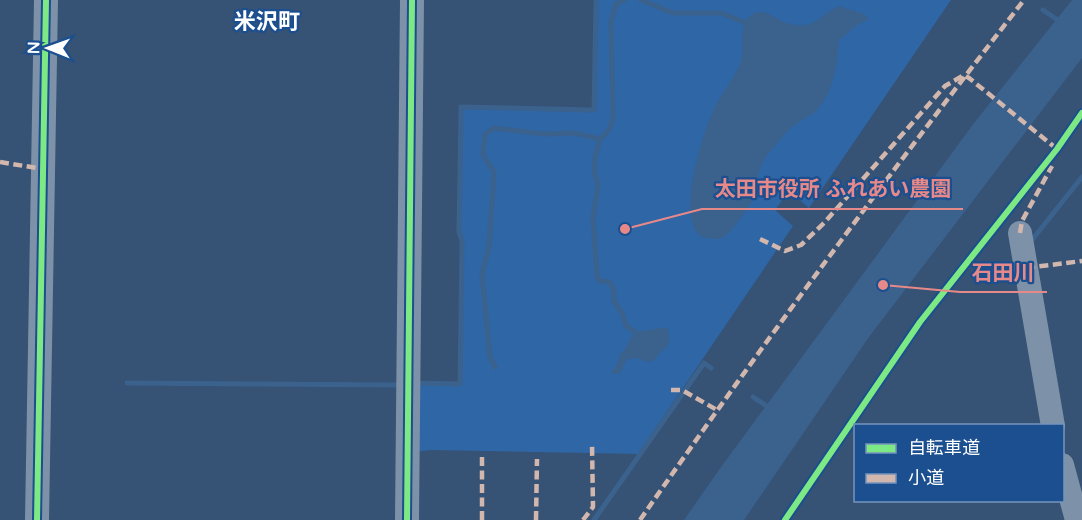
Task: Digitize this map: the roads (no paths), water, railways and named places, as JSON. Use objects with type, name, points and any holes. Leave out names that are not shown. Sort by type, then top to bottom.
[{"type":"street","points":[[37,520],[46,0]]},
{"type":"street","points":[[407,520],[412,0]]},
{"type":"street","points":[[1020,233],[1053,424]]},
{"type":"street","points":[[1064,472],[1077,520]]},
{"type":"waterway","points":[[413,383],[460,384],[461,107],[594,110],[596,0]]},
{"type":"waterway","points":[[495,367],[490,357],[482,274],[489,247],[494,172],[483,155],[485,134],[494,128],[544,134],[575,133],[600,139],[603,137],[609,130],[613,117],[611,22],[616,4],[624,0]]},
{"type":"waterway","points":[[641,0],[673,13],[721,13],[746,23]]},
{"type":"waterway","points":[[1043,10],[1062,23]]},
{"type":"waterway","points":[[600,139],[594,170],[598,185],[593,218],[597,277],[600,281],[610,282],[614,291],[614,301],[622,313],[626,326],[635,332],[637,337]]},
{"type":"waterway","points":[[1032,240],[1082,177]]},
{"type":"waterway","points":[[594,520],[704,363],[711,368]]},
{"type":"waterway","points":[[127,383],[399,385]]},
{"type":"waterway","points":[[753,397],[771,409]]},
{"type":"place","name":"太田市役所 ふれあい農園","points":[[625,229]]},
{"type":"place","name":"石田川","points":[[883,285]]},
{"type":"district","name":"米沢町","points":[[267,21]]}]
